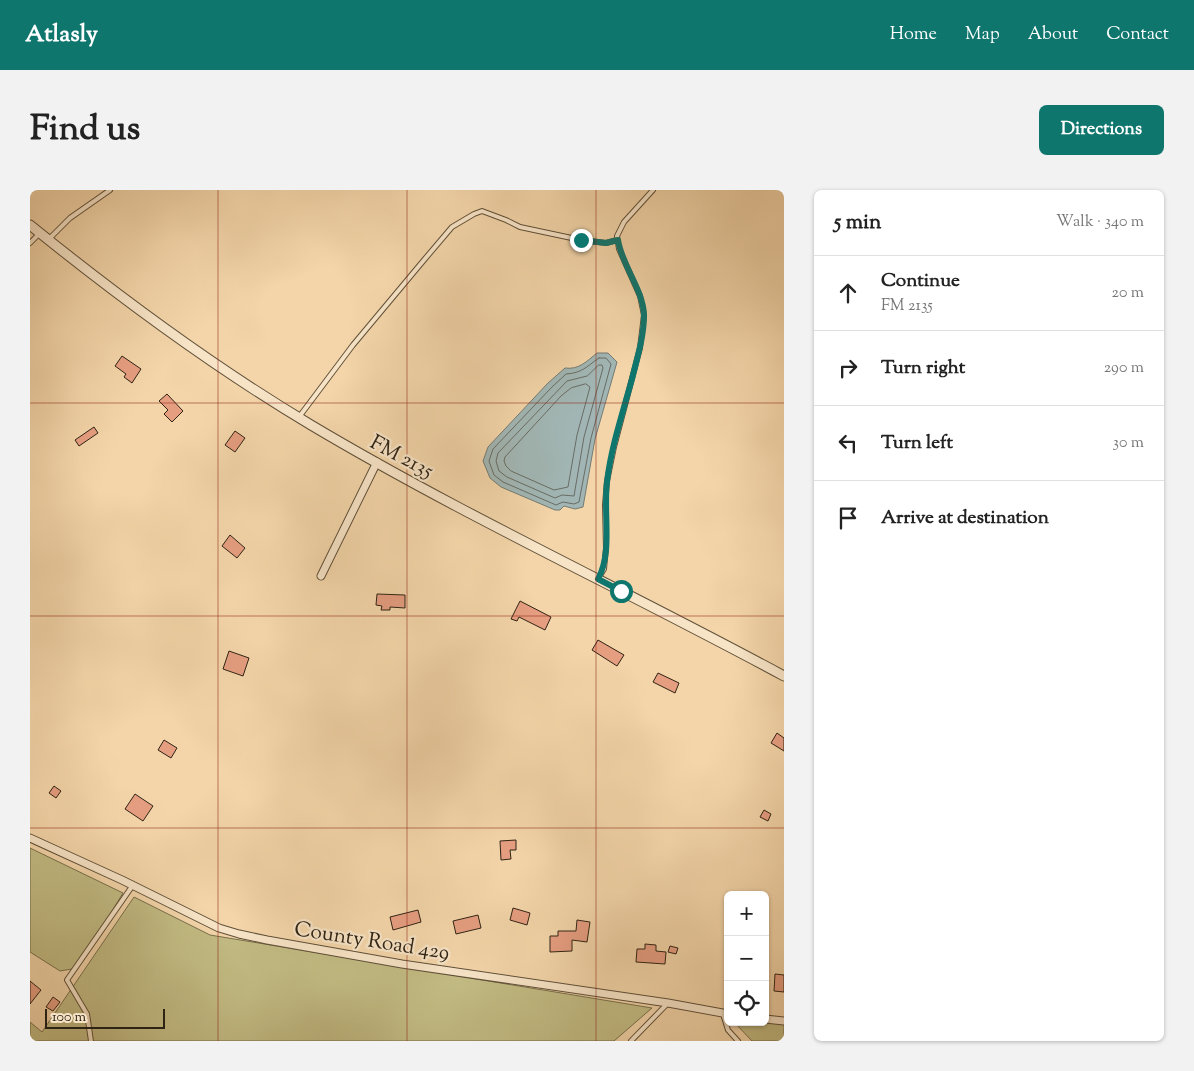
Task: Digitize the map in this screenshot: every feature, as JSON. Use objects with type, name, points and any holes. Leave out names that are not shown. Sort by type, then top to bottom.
[{"type":"street","name":"FM 2135","points":[[30,225],[96,277],[202,354],[298,417],[376,462],[784,676]]},
{"type":"street","points":[[321,576],[376,462]]},
{"type":"street","name":"County Road 429","points":[[30,838],[133,885],[220,928],[267,940],[402,964],[668,1003],[724,1014]]},
{"type":"street","points":[[769,1019],[784,1020]]},
{"type":"lane","points":[[48,239],[70,218],[110,190]]},
{"type":"lane","points":[[598,579],[604,569],[606,548],[605,505],[607,481],[640,348],[644,315],[640,296],[619,249],[617,236],[624,222],[653,190]]},
{"type":"lane","points":[[298,417],[353,345],[452,227],[474,214],[482,211],[520,227],[581,240],[606,243],[618,240]]},
{"type":"lane","points":[[30,244],[40,232]]},
{"type":"lane","points":[[91,1041],[87,1014],[67,980],[133,885]]},
{"type":"lane","points":[[631,1041],[668,1003]]},
{"type":"lane","points":[[728,1026],[728,1030],[738,1041]]},
{"type":"shaded area","points":[[30,848],[123,893],[98,934],[72,969],[60,971],[30,952]]},
{"type":"shaded area","points":[[134,897],[210,935],[652,1008],[614,1041],[30,1041],[30,1022],[42,1032]]},
{"type":"shaded area","points":[[769,1022],[784,1022],[784,1041],[752,1041],[738,1026],[769,1026]]},
{"type":"water","points":[[597,353],[608,353],[617,362],[595,439],[583,507],[575,509],[564,506],[560,510],[555,510],[501,487],[490,478],[483,461],[488,447],[548,383],[565,368],[579,366]]},
{"type":"building","points":[[122,356],[141,369],[132,383],[124,377],[126,374],[115,366]]},
{"type":"building","points":[[167,394],[183,411],[172,422],[164,414],[168,410],[159,401]]},
{"type":"building","points":[[94,427],[98,433],[79,446],[75,440]]},
{"type":"building","points":[[235,431],[245,438],[235,452],[225,445]]},
{"type":"building","points":[[230,535],[245,548],[237,558],[222,546]]},
{"type":"building","points":[[377,594],[405,595],[405,608],[390,607],[390,610],[381,610],[382,606],[376,605]]},
{"type":"building","points":[[520,601],[551,617],[545,630],[519,617],[517,621],[511,619]]},
{"type":"building","points":[[598,640],[624,655],[617,666],[592,650]]},
{"type":"building","points":[[229,651],[249,658],[243,676],[223,669]]},
{"type":"building","points":[[658,673],[679,683],[675,693],[653,682]]},
{"type":"building","points":[[777,733],[784,738],[784,751],[771,743]]},
{"type":"building","points":[[164,740],[177,748],[171,758],[158,750]]},
{"type":"building","points":[[54,786],[61,791],[56,798],[49,793]]},
{"type":"building","points":[[135,794],[153,806],[143,821],[125,809]]},
{"type":"building","points":[[764,810],[771,814],[768,821],[760,817]]},
{"type":"building","points":[[516,840],[516,850],[510,850],[511,859],[501,860],[500,841]]},
{"type":"building","points":[[513,908],[530,913],[527,925],[510,920]]},
{"type":"building","points":[[418,910],[421,922],[393,930],[390,917]]},
{"type":"building","points":[[478,915],[481,928],[456,934],[453,921]]},
{"type":"building","points":[[577,920],[590,922],[587,942],[572,940],[572,951],[550,952],[550,936],[558,936],[558,931],[576,931]]},
{"type":"building","points":[[645,944],[656,945],[656,951],[666,952],[665,964],[636,962],[637,949],[645,949]]},
{"type":"building","points":[[670,946],[678,948],[676,954],[668,952]]},
{"type":"building","points":[[775,974],[784,975],[784,992],[774,991]]},
{"type":"building","points":[[30,981],[41,990],[30,1004]]},
{"type":"building","points":[[53,997],[60,1002],[53,1011],[46,1007]]},
{"type":"route","points":[[581,240],[606,243],[618,240],[619,249],[640,296],[644,315],[640,348],[607,481],[605,505],[606,548],[604,569],[598,579],[621,591]]}]
